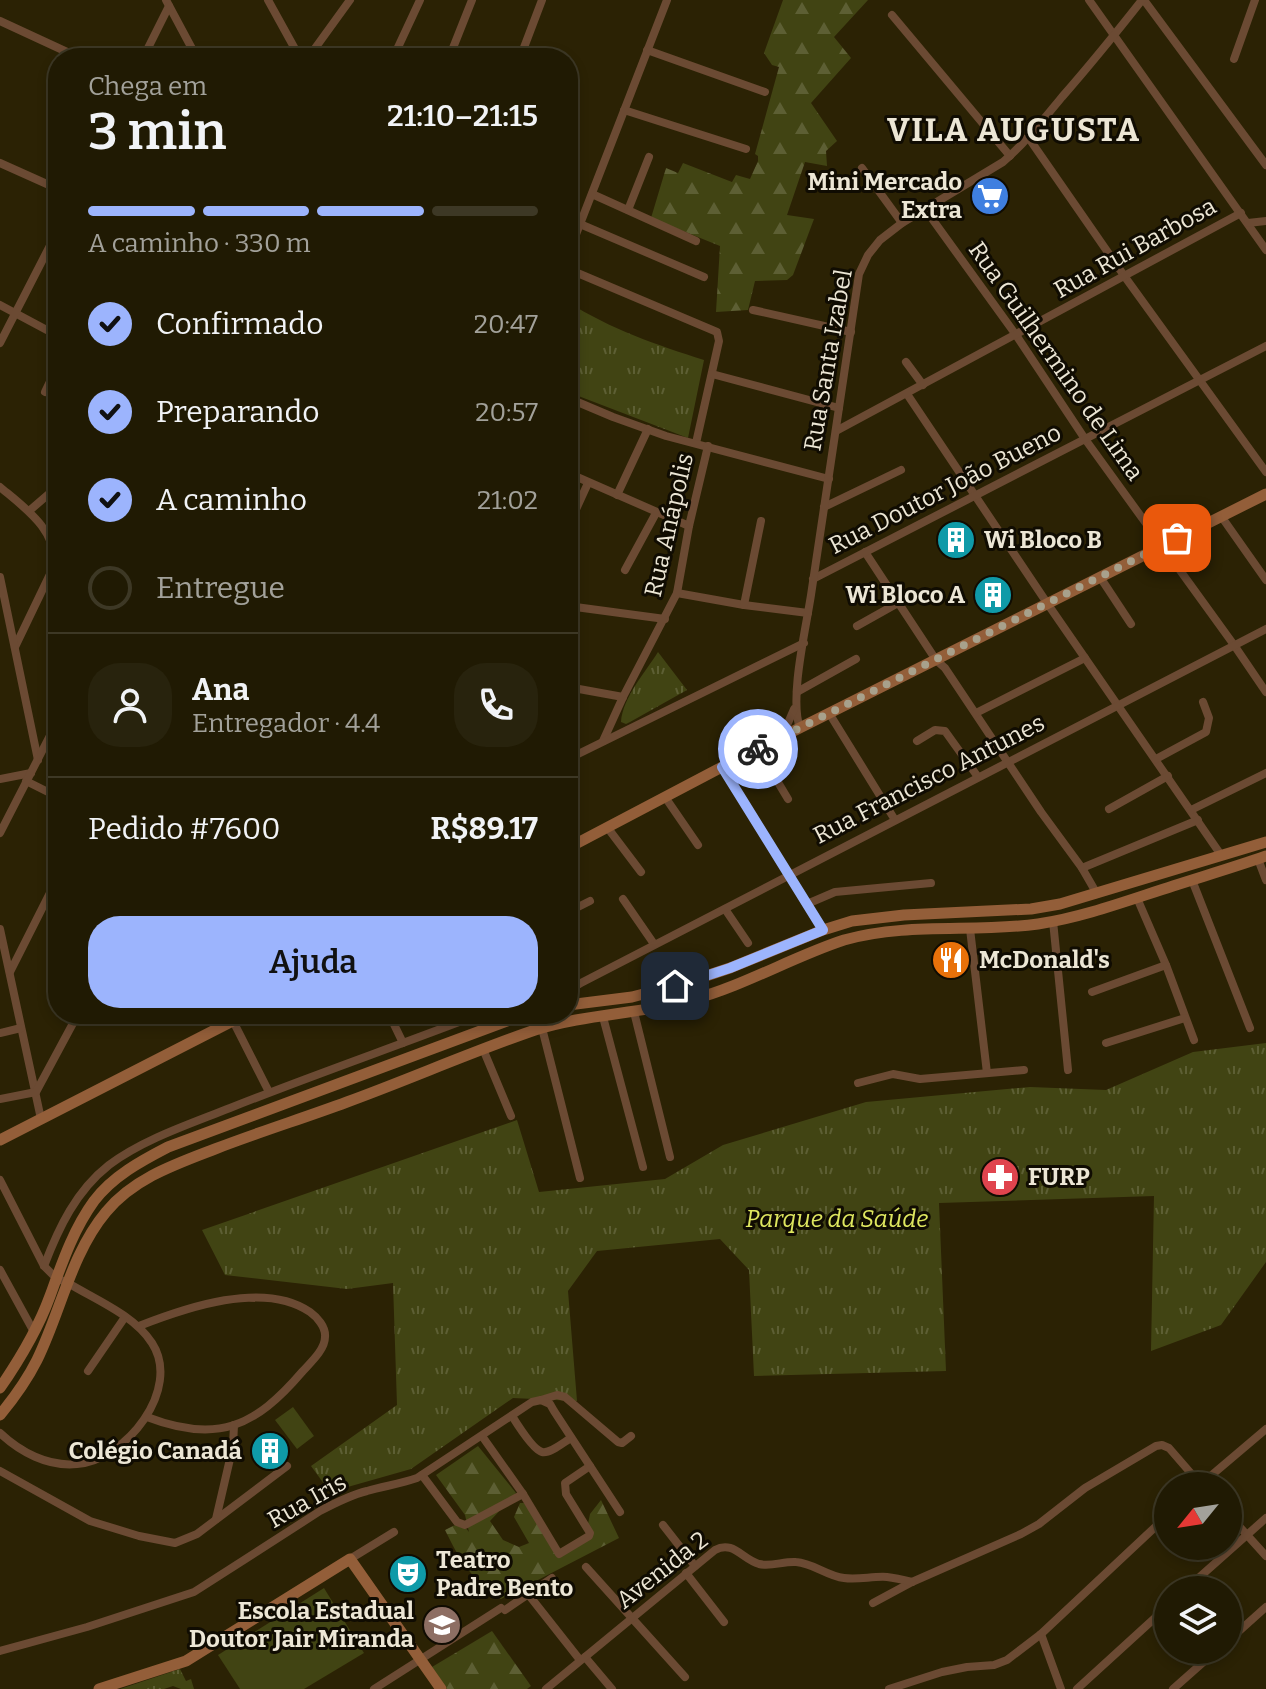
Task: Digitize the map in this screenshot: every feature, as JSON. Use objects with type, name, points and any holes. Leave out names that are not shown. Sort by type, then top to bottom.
[{"type":"main road","points":[[578,843],[1266,494]]},
{"type":"main road","points":[[578,1004],[665,989],[730,968],[852,921],[890,916],[1031,909],[1060,904],[1266,842]]},
{"type":"main road","points":[[578,1022],[710,995],[811,952],[860,936],[900,930],[970,929],[1053,921],[1262,858]]},
{"type":"main road","points":[[0,1140],[227,1024]]},
{"type":"main road","points":[[0,1388],[34,1332],[67,1248],[94,1201],[121,1175],[168,1147],[499,1024]]},
{"type":"main road","points":[[0,1415],[38,1358],[84,1243],[107,1210],[133,1186],[177,1164],[258,1132],[345,1103],[542,1028],[564,1024]]},
{"type":"main road","points":[[407,1058],[414,1076]]},
{"type":"main road","points":[[99,1689],[186,1661],[350,1559],[441,1689]]},
{"type":"street","points":[[268,0],[294,48]]},
{"type":"street","points":[[315,48],[350,0]]},
{"type":"street","points":[[398,48],[420,0]]},
{"type":"street","points":[[453,48],[472,0]]},
{"type":"street","points":[[524,48],[542,0]]},
{"type":"street","points":[[578,229],[667,0]]},
{"type":"street","points":[[1089,0],[1266,250]]},
{"type":"street","points":[[1143,0],[1266,165]]},
{"type":"street","name":"Rua Santa Izabel","points":[[800,728],[796,718],[797,692],[859,274],[880,240],[1010,156],[1143,0]]},
{"type":"street","points":[[1234,59],[1255,0]]},
{"type":"street","points":[[147,48],[167,3]]},
{"type":"street","points":[[167,3],[192,48]]},
{"type":"street","points":[[892,15],[1010,156]]},
{"type":"street","points":[[0,21],[58,48]]},
{"type":"street","points":[[647,50],[765,92]]},
{"type":"street","points":[[624,110],[746,149]]},
{"type":"street","points":[[1028,137],[1266,472]]},
{"type":"street","points":[[628,210],[649,157]]},
{"type":"street","points":[[0,163],[48,185]]},
{"type":"street","points":[[862,168],[902,223]]},
{"type":"street","points":[[592,194],[696,241]]},
{"type":"street","name":"Rua Guilhermino de Lima","points":[[925,209],[1266,692]]},
{"type":"street","name":"Rua Rui Barbosa","points":[[836,431],[1241,213]]},
{"type":"street","points":[[1248,223],[1266,221]]},
{"type":"street","points":[[580,224],[704,277]]},
{"type":"street","points":[[0,343],[48,249]]},
{"type":"street","points":[[578,273],[718,334],[696,443]]},
{"type":"street","points":[[0,305],[48,331]]},
{"type":"street","points":[[753,310],[851,332]]},
{"type":"street","name":"Rua Doutor João Bueno","points":[[813,579],[1266,346]]},
{"type":"street","points":[[906,362],[923,385]]},
{"type":"street","points":[[712,374],[839,408]]},
{"type":"street","points":[[45,392],[48,386]]},
{"type":"street","points":[[907,394],[1221,855]]},
{"type":"street","points":[[578,402],[648,429],[829,479]]},
{"type":"street","points":[[617,495],[648,429]]},
{"type":"street","name":"Rua Anápolis","points":[[603,741],[677,593],[708,446]]},
{"type":"street","points":[[824,507],[901,470]]},
{"type":"street","points":[[578,478],[689,526]]},
{"type":"street","points":[[578,505],[588,483]]},
{"type":"street","points":[[0,487],[29,511],[48,536]]},
{"type":"street","points":[[29,511],[48,495]]},
{"type":"street","points":[[625,570],[656,513]]},
{"type":"street","points":[[1221,516],[1266,580]]},
{"type":"street","points":[[744,605],[761,521]]},
{"type":"street","points":[[865,552],[1097,894]]},
{"type":"street","points":[[0,577],[38,760]]},
{"type":"street","points":[[1100,577],[1131,624]]},
{"type":"street","points":[[15,647],[48,578]]},
{"type":"street","points":[[677,593],[808,613]]},
{"type":"street","points":[[857,626],[898,603]]},
{"type":"street","points":[[578,607],[665,619]]},
{"type":"street","name":"Rua Francisco Antunes","points":[[579,984],[1266,629]]},
{"type":"street","points":[[578,754],[804,643]]},
{"type":"street","points":[[976,713],[1085,658]]},
{"type":"street","points":[[797,692],[856,659]]},
{"type":"street","points":[[578,689],[623,697]]},
{"type":"street","points":[[1156,759],[1206,732],[1209,718],[1203,702]]},
{"type":"street","name":"Rua Santa Izabel","points":[[782,737],[796,705]]},
{"type":"street","points":[[829,713],[895,820]]},
{"type":"street","points":[[917,741],[935,730],[945,731],[978,777]]},
{"type":"street","points":[[0,833],[48,740]]},
{"type":"street","points":[[758,749],[788,799]]},
{"type":"street","points":[[722,767],[823,930]]},
{"type":"street","points":[[1191,810],[1266,773]]},
{"type":"street","points":[[1109,809],[1168,776]]},
{"type":"street","points":[[0,779],[28,777],[48,790]]},
{"type":"street","points":[[665,797],[698,845]]},
{"type":"street","points":[[1082,868],[1198,820]]},
{"type":"street","points":[[607,827],[641,872]]},
{"type":"street","points":[[1262,858],[1266,880]]},
{"type":"street","points":[[1192,880],[1250,1028]]},
{"type":"street","points":[[807,904],[835,892],[931,883]]},
{"type":"street","points":[[9,973],[48,897]]},
{"type":"street","points":[[1137,898],[1194,1040]]},
{"type":"street","points":[[623,899],[654,944]]},
{"type":"street","points":[[578,907],[590,901]]},
{"type":"street","points":[[725,909],[748,943]]},
{"type":"street","points":[[1053,921],[1068,1070]]},
{"type":"street","points":[[970,929],[987,1073]]},
{"type":"street","points":[[1,936],[41,1119]]},
{"type":"street","points":[[1092,992],[1166,965]]},
{"type":"street","points":[[634,1012],[670,1157]]},
{"type":"street","points":[[603,1017],[643,1167]]},
{"type":"street","points":[[1106,1043],[1185,1018]]},
{"type":"street","points":[[36,1092],[73,1024]]},
{"type":"street","points":[[235,1024],[269,1092]]},
{"type":"street","points":[[394,1024],[403,1043]]},
{"type":"street","points":[[44,1266],[59,1226],[72,1207],[108,1166],[124,1155],[269,1092],[446,1024]]},
{"type":"street","points":[[0,1033],[21,1028]]},
{"type":"street","points":[[542,1028],[580,1178]]},
{"type":"street","points":[[483,1049],[511,1116]]},
{"type":"street","points":[[858,1083],[893,1074],[920,1079],[1024,1070]]},
{"type":"street","points":[[0,1099],[36,1092]]},
{"type":"street","points":[[0,1180],[44,1266],[56,1278],[139,1326],[161,1362],[162,1376],[147,1417],[105,1456],[80,1464],[47,1461],[29,1455],[0,1433]]},
{"type":"street","points":[[37,1252],[51,1247]]},
{"type":"street","points":[[0,1270],[34,1332]]},
{"type":"street","points":[[139,1326],[211,1303],[270,1298],[306,1309],[316,1317],[326,1334],[320,1350],[280,1396],[265,1409],[234,1425],[196,1430],[147,1417]]},
{"type":"street","points":[[88,1371],[125,1317]]},
{"type":"street","points":[[541,1400],[557,1395],[565,1397],[618,1442],[622,1443],[631,1436]]},
{"type":"street","points":[[541,1400],[550,1404],[620,1512]]},
{"type":"street","name":"Rua Iris","points":[[0,1651],[194,1592],[320,1511],[367,1491],[400,1484],[422,1475],[532,1402],[541,1400]]},
{"type":"street","points":[[512,1416],[540,1452],[546,1453],[571,1438]]},
{"type":"street","points":[[216,1519],[233,1446],[234,1425]]},
{"type":"street","points":[[1216,1472],[1266,1429]]},
{"type":"street","points":[[482,1436],[523,1494],[556,1552],[561,1554],[590,1533],[566,1494],[565,1483],[590,1466]]},
{"type":"street","points":[[873,1603],[912,1582],[1021,1534],[1085,1488],[1156,1446],[1169,1448],[1190,1472]]},
{"type":"street","points":[[0,1471],[90,1521],[175,1543],[185,1540],[216,1519],[287,1466]]},
{"type":"street","points":[[422,1475],[461,1525],[523,1494]]},
{"type":"street","points":[[1200,1576],[1266,1518]]},
{"type":"street","points":[[663,1525],[695,1566]]},
{"type":"street","points":[[889,1689],[942,1672],[994,1665],[1007,1660],[1041,1634],[1154,1528]]},
{"type":"street","points":[[1242,1530],[1266,1556]]},
{"type":"street","points":[[350,1559],[394,1532]]},
{"type":"street","name":"Avenida 2","points":[[546,1689],[722,1546],[729,1546],[758,1564],[801,1562],[840,1577],[886,1577],[912,1582]]},
{"type":"street","points":[[586,1567],[685,1677]]},
{"type":"street","points":[[686,1573],[724,1622]]},
{"type":"street","points":[[374,1689],[552,1578]]},
{"type":"street","points":[[528,1594],[612,1689]]},
{"type":"street","points":[[1242,1628],[1266,1607]]},
{"type":"street","points":[[1077,1689],[1154,1619]]},
{"type":"street","points":[[1041,1634],[1061,1689]]},
{"type":"street","points":[[1173,1689],[1201,1664]]},
{"type":"green space","points":[[783,0],[868,0],[834,37],[851,58],[811,103],[837,141],[826,151],[827,166],[805,162],[787,215],[814,219],[793,275],[787,280],[755,281],[748,310],[716,312],[720,246],[651,218],[666,168],[678,173],[683,163],[732,182],[736,175],[750,179],[758,161],[755,154],[779,67],[772,65],[764,53]]},
{"type":"green space","points":[[578,308],[651,342],[704,360],[688,438],[578,396]]},
{"type":"green space","points":[[658,652],[687,690],[626,724],[621,722],[630,694]]},
{"type":"green space","name":"Parque da Saúde","points":[[1266,1043],[1266,1262],[1221,1325],[1151,1351],[1154,1196],[939,1203],[946,1371],[754,1376],[749,1270],[720,1239],[597,1251],[568,1291],[577,1401],[513,1398],[411,1469],[330,1492],[311,1466],[397,1405],[393,1283],[347,1289],[225,1275],[202,1230],[517,1120],[539,1192],[665,1179],[723,1145],[866,1102],[1030,1087],[1106,1090],[1193,1052]]},
{"type":"green space","points":[[293,1407],[314,1436],[297,1449],[275,1420]]},
{"type":"green space","points":[[478,1446],[516,1493],[490,1521],[503,1540],[519,1547],[529,1543],[514,1517],[520,1503],[524,1503],[557,1551],[586,1534],[590,1514],[601,1500],[619,1538],[501,1599],[475,1577],[450,1541],[445,1530],[461,1522],[469,1532],[465,1515],[436,1475]]},
{"type":"green space","points":[[324,1588],[364,1653],[304,1689],[240,1689],[218,1655]]},
{"type":"green space","points":[[492,1631],[531,1686],[527,1689],[447,1689],[432,1667]]},
{"type":"green space","points":[[180,1669],[186,1681],[191,1679],[194,1689],[173,1686],[164,1689],[120,1689]]},
{"type":"way so far","points":[[758,749],[1177,538]]},
{"type":"place","name":"Mini Mercado Extra","points":[[990,196]]},
{"type":"place","name":"Wi Bloco B","points":[[956,540]]},
{"type":"place","name":"Wi Bloco A","points":[[993,595]]},
{"type":"place","name":"McDonald's","points":[[951,960]]},
{"type":"place","name":"FURP","points":[[1000,1177]]},
{"type":"place","name":"Colégio Canadá","points":[[270,1451]]},
{"type":"place","name":"Teatro Padre Bento","points":[[408,1574]]},
{"type":"place","name":"Escola Estadual Doutor Jair Miranda","points":[[442,1625]]},
{"type":"district","name":"VILA AUGUSTA","points":[[1014,130]]},
{"type":"route","points":[[675,986],[730,968],[823,930],[722,767],[758,749]]}]
